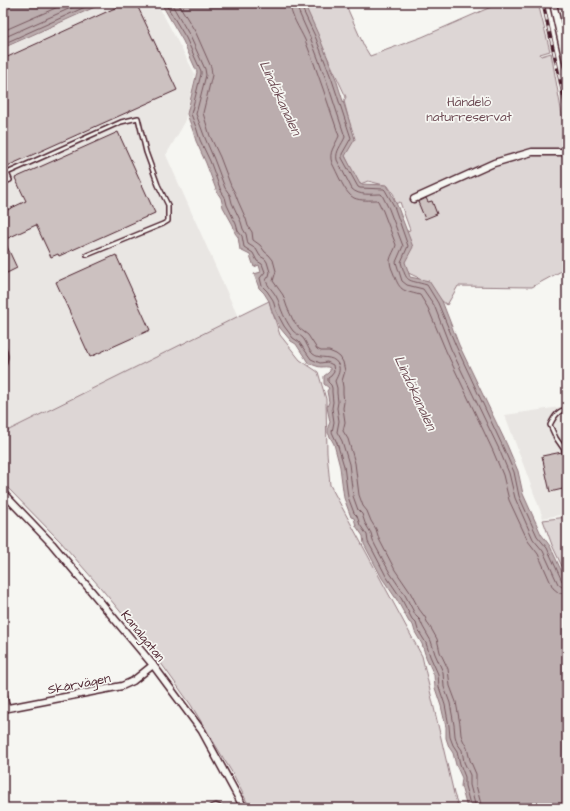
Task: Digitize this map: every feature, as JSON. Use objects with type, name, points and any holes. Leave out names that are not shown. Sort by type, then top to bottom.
[{"type":"street","points":[[553,3],[567,66]]},
{"type":"street","points":[[414,199],[494,163],[532,152],[567,152]]},
{"type":"street","name":"Kanalgatan","points":[[3,493],[52,544],[153,665],[202,732],[244,808]]},
{"type":"street","name":"Skårvägen","points":[[4,709],[122,686],[133,681],[153,665]]},
{"type":"street","points":[[3,692],[4,709]]},
{"type":"street","points":[[213,808],[219,808]]},
{"type":"lane","points":[[3,184],[10,180],[7,173],[121,122],[138,118],[146,152],[158,185],[168,205],[168,221],[87,255]]},
{"type":"lane","points":[[3,346],[6,353],[6,359],[3,367]]},
{"type":"lane","points":[[567,409],[562,410],[555,416],[550,425],[556,438],[567,454]]},
{"type":"shaded area","points":[[105,3],[157,3],[195,74],[184,124],[166,155],[238,317],[3,433],[3,49]]},
{"type":"shaded area","points":[[567,406],[567,514],[543,518],[505,415]]},
{"type":"green space","name":"Händelö naturreservat","points":[[302,3],[345,3],[370,56],[422,37],[500,3],[538,3],[550,51],[540,54],[541,56],[551,53],[567,143],[567,268],[532,287],[458,286],[447,305],[417,277],[404,271],[407,231],[410,230],[400,202],[395,204],[394,195],[388,186],[368,181],[358,185],[344,153],[353,137],[344,101],[346,97]]},
{"type":"green space","points":[[269,301],[280,335],[300,360],[318,372],[326,399],[327,453],[330,485],[422,656],[454,794],[459,808],[250,808],[233,774],[191,705],[148,645],[60,541],[3,483],[3,433]]},
{"type":"green space","points":[[567,517],[567,577],[552,545],[543,520]]},
{"type":"water","points":[[3,3],[104,3],[3,48]]},
{"type":"water","name":"Lindökanalen","points":[[161,3],[304,3],[336,79],[355,139],[345,156],[360,184],[387,185],[397,205],[413,247],[405,262],[410,277],[429,281],[442,301],[459,345],[518,471],[523,494],[541,534],[550,546],[567,583],[567,808],[467,808],[461,786],[462,778],[446,738],[446,727],[435,688],[434,675],[422,644],[413,625],[409,622],[397,600],[382,578],[364,544],[363,536],[356,526],[354,518],[351,517],[344,498],[340,467],[334,444],[328,433],[330,422],[327,407],[329,402],[327,391],[329,388],[324,384],[324,376],[330,371],[330,368],[309,364],[296,344],[291,341],[280,328],[272,312],[269,301],[259,288],[254,274],[261,272],[259,265],[254,267],[250,255],[240,250],[238,237],[223,207],[221,198],[217,192],[196,141],[187,114],[197,72],[183,41]]},
{"type":"building","points":[[126,3],[136,3],[177,90],[3,168],[3,59]]},
{"type":"building","points":[[118,132],[155,213],[59,256],[58,254],[51,257],[36,225],[4,240],[17,268],[3,275],[3,212],[26,201],[15,178]]},
{"type":"building","points":[[426,198],[428,202],[432,201],[437,214],[425,219],[418,202]]},
{"type":"building","points":[[116,255],[150,330],[90,357],[56,282]]},
{"type":"building","points":[[562,452],[567,473],[567,488],[550,492],[542,456]]},
{"type":"railway","points":[[543,3],[567,112]]}]
